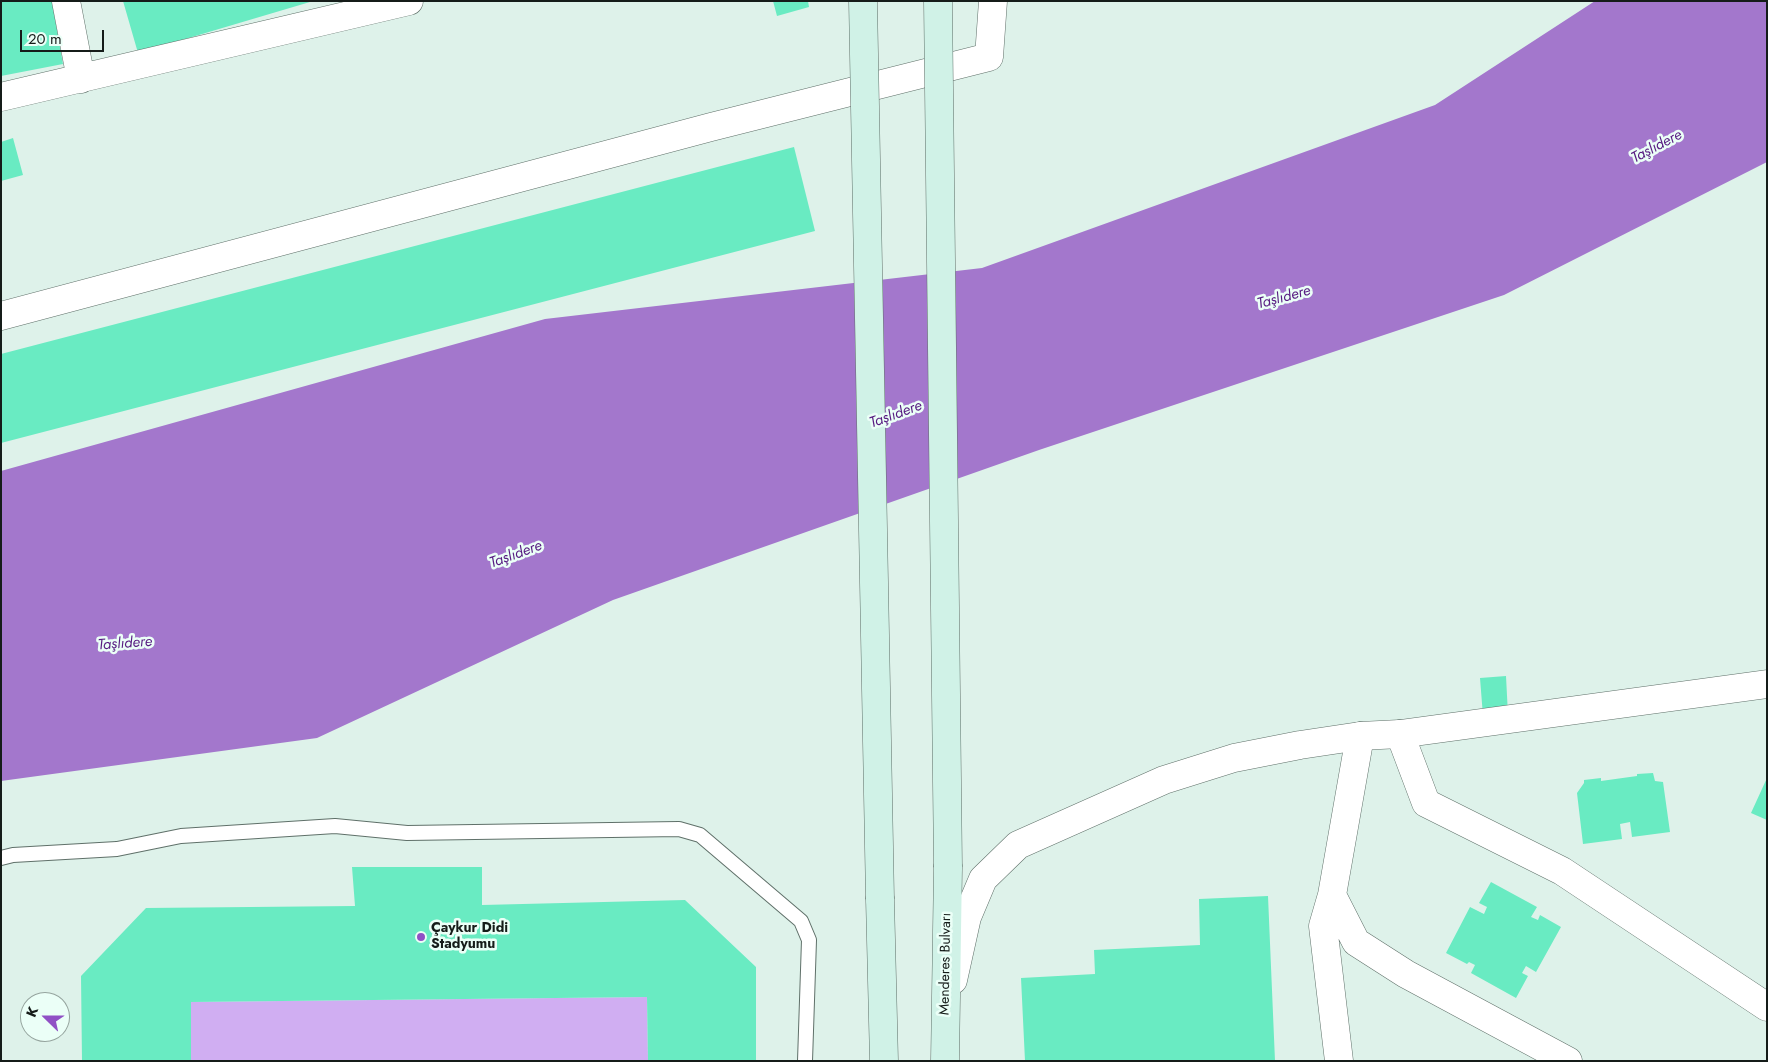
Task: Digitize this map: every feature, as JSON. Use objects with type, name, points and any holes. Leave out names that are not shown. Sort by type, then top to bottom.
[{"type":"main road","points":[[863,1],[884,1061]]},
{"type":"main road","name":"Menderes Bulvarı","points":[[938,1],[948,867],[945,1061]]},
{"type":"street","points":[[66,1],[81,79]]},
{"type":"street","points":[[1,97],[409,1]]},
{"type":"street","points":[[1,316],[701,130],[989,57],[993,1]]},
{"type":"street","points":[[946,1011],[967,916],[983,879],[1018,845],[1164,780],[1234,758],[1360,736],[1400,734],[1767,684]]},
{"type":"street","points":[[1400,734],[1426,804],[1562,871],[1767,1007]]},
{"type":"street","points":[[1339,1061],[1323,926],[1332,895],[1360,736]]},
{"type":"street","points":[[1332,895],[1356,942],[1406,974],[1568,1061]]},
{"type":"lane","points":[[1,858],[13,855],[117,849],[181,836],[335,826],[407,833],[679,829],[700,835],[801,921],[809,940],[806,1061]]},
{"type":"shaded area","points":[[647,997],[648,1061],[191,1061],[191,1002]]},
{"type":"water","name":"Taşlıdere","points":[[1595,1],[1767,1],[1767,162],[1504,295],[1039,450],[613,600],[317,738],[1,781],[1,471],[545,319],[982,268],[1435,105]]},
{"type":"building","points":[[1,1],[52,1],[63,64],[1,76]]},
{"type":"building","points":[[123,1],[310,1],[310,2],[138,53]]},
{"type":"building","points":[[773,1],[808,1],[809,7],[777,16]]},
{"type":"building","points":[[13,138],[23,175],[1,181],[1,142]]},
{"type":"building","points":[[794,147],[815,231],[1,443],[1,354]]},
{"type":"building","points":[[1506,676],[1508,715],[1483,716],[1480,678]]},
{"type":"building","points":[[1653,773],[1655,781],[1663,782],[1670,832],[1632,837],[1630,822],[1620,824],[1622,839],[1583,844],[1577,793],[1584,780],[1601,778],[1601,781]]},
{"type":"building","points":[[1767,778],[1767,820],[1751,813]]},
{"type":"building","name":"Çaykur Didi Stadyumu","points":[[352,867],[482,867],[482,905],[685,900],[756,967],[756,1061],[648,1061],[647,997],[191,1002],[191,1061],[82,1061],[81,976],[146,908],[355,906]]},
{"type":"building","points":[[1491,882],[1537,907],[1531,917],[1538,920],[1540,915],[1561,927],[1536,972],[1526,966],[1522,973],[1528,976],[1516,998],[1471,973],[1475,965],[1469,962],[1467,964],[1446,953],[1470,907],[1484,914],[1487,907],[1479,903]]},
{"type":"building","points":[[1268,896],[1275,1061],[1025,1061],[1021,978],[1095,974],[1094,950],[1200,945],[1199,899]]},
{"type":"place","name":"Çaykur Didi Stadyumu","points":[[421,937]]}]
